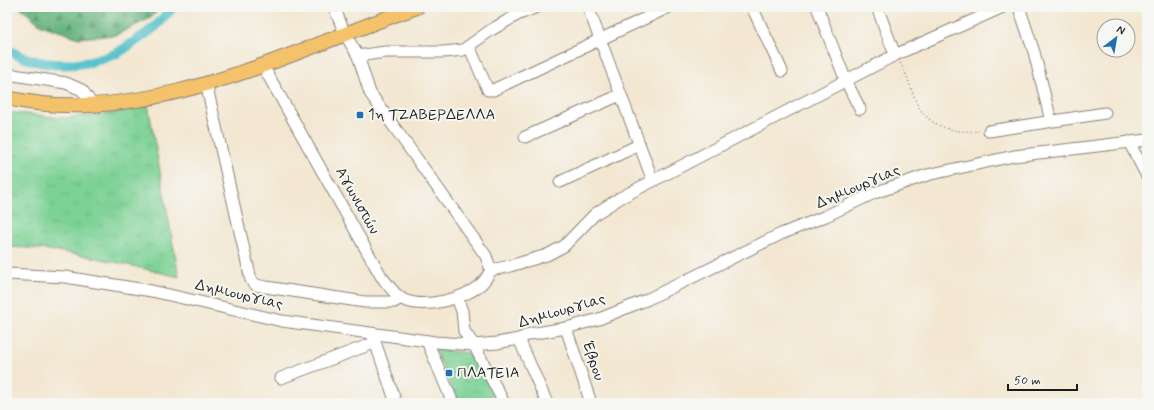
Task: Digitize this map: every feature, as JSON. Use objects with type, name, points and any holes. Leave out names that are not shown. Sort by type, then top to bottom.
[{"type":"main road","points":[[7,98],[58,106],[115,103],[162,96],[263,66],[417,7]]},
{"type":"street","points":[[334,7],[345,34],[358,56],[370,93],[486,256],[491,270]]},
{"type":"street","points":[[358,56],[385,52],[444,52],[463,50],[504,23],[537,7]]},
{"type":"street","points":[[588,7],[599,40],[653,181]]},
{"type":"street","points":[[469,46],[488,90],[669,7]]},
{"type":"street","points":[[752,7],[782,71]]},
{"type":"street","points":[[817,7],[846,81],[860,109]]},
{"type":"street","points":[[877,7],[895,55]]},
{"type":"street","points":[[206,83],[251,280],[256,285],[266,287],[365,302],[394,302],[401,298],[418,303],[457,298],[481,284],[491,270],[510,266],[553,252],[564,246],[595,214],[620,198],[895,55],[1003,7]]},
{"type":"street","points":[[1019,7],[1034,52],[1051,121]]},
{"type":"street","name":"Αγωνιστών","points":[[263,66],[381,276],[401,298]]},
{"type":"street","points":[[7,74],[66,83],[82,90],[92,104]]},
{"type":"street","points":[[525,137],[620,95]]},
{"type":"street","points":[[988,131],[1105,113]]},
{"type":"street","name":"Δημιουργιας","points":[[7,274],[65,277],[152,291],[282,321],[374,338],[474,344],[519,339],[530,334],[566,328],[599,319],[646,300],[781,234],[826,216],[874,194],[928,175],[1014,156],[1147,140]]},
{"type":"street","points":[[1129,142],[1147,176]]},
{"type":"street","points":[[560,182],[639,145]]},
{"type":"street","points":[[457,298],[462,311],[464,331],[474,344],[504,403]]},
{"type":"street","name":"Έβρου","points":[[566,328],[590,403]]},
{"type":"street","points":[[281,378],[374,338],[396,403]]},
{"type":"street","points":[[519,339],[547,403]]},
{"type":"street","points":[[427,341],[453,403]]},
{"type":"path","points":[[895,55],[907,74],[918,105],[930,119],[944,129],[964,133],[988,131]]},
{"type":"green space","points":[[19,7],[161,7],[151,18],[116,35],[79,38],[41,25]]},
{"type":"green space","points":[[148,105],[179,277],[115,262],[50,250],[7,247],[7,112],[62,118],[106,114]]},
{"type":"green space","points":[[435,349],[468,353],[476,359],[494,394],[478,403],[458,403]]},
{"type":"waterway","points":[[7,49],[20,56],[47,63],[76,64],[90,62],[117,53],[127,47],[155,27],[174,7]]},
{"type":"place","name":"1η ΤΖΑΒΕΡΔΕΛΛΑ","points":[[360,115]]},
{"type":"place","name":"ΠΛΑΤΕΙΑ","points":[[449,373]]}]
